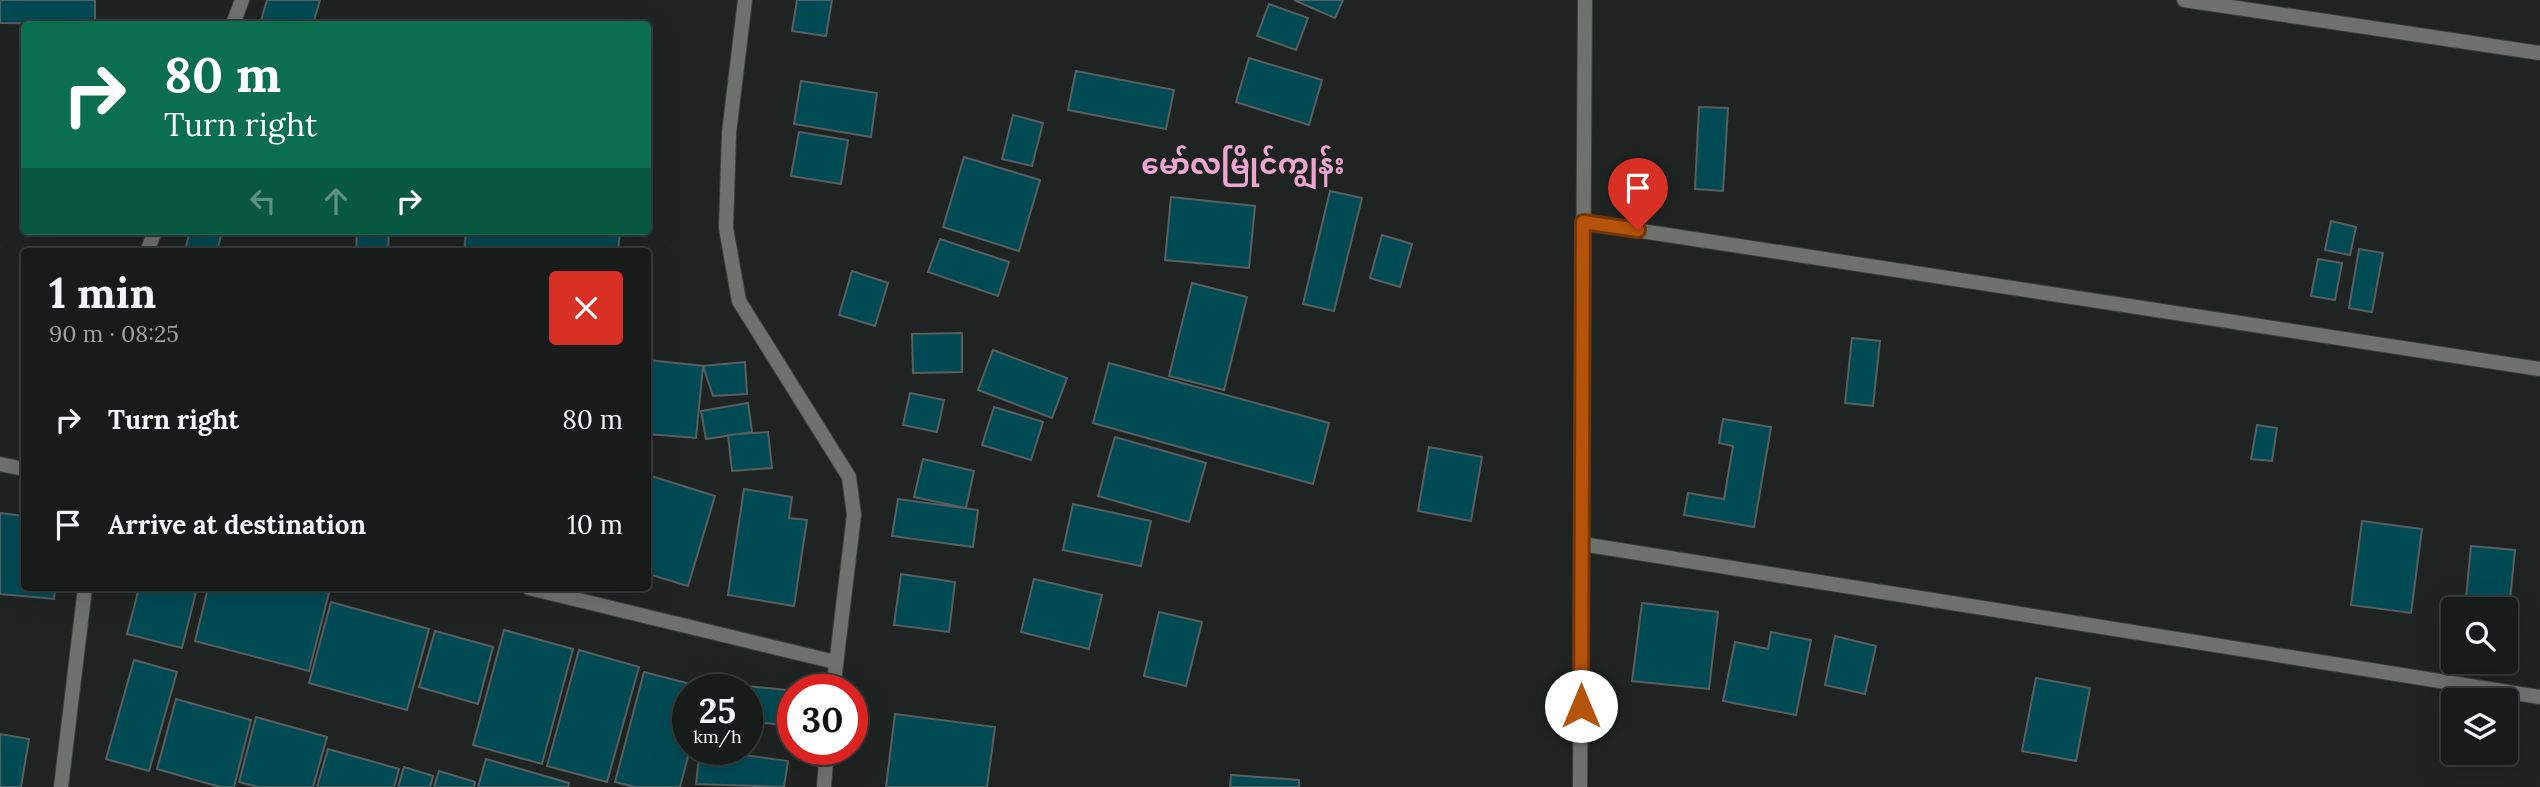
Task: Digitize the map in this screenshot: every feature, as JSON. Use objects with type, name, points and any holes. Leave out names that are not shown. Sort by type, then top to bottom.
[{"type":"street","points":[[234,21],[242,0]]},
{"type":"street","points":[[745,0],[729,133],[726,228],[739,301],[849,477],[854,515],[834,674]]},
{"type":"street","points":[[1580,787],[1585,0]]},
{"type":"street","points":[[2184,0],[2540,53]]},
{"type":"street","points":[[1583,222],[2540,369]]},
{"type":"street","points":[[0,464],[21,468]]},
{"type":"street","points":[[1582,544],[2540,697]]},
{"type":"street","points":[[61,787],[85,591]]},
{"type":"street","points":[[541,591],[835,662]]},
{"type":"street","points":[[824,787],[826,765]]},
{"type":"building","points":[[0,0],[95,0],[95,21],[0,23]]},
{"type":"building","points":[[267,0],[320,0],[314,21],[261,21]]},
{"type":"building","points":[[797,0],[832,0],[826,36],[792,31]]},
{"type":"building","points":[[1294,0],[1343,0],[1335,18]]},
{"type":"building","points":[[1269,4],[1308,18],[1296,50],[1257,36]]},
{"type":"building","points":[[1249,58],[1322,80],[1309,125],[1236,102]]},
{"type":"building","points":[[1076,71],[1174,90],[1166,129],[1068,110]]},
{"type":"building","points":[[801,81],[877,93],[871,137],[794,124]]},
{"type":"building","points":[[1699,107],[1728,108],[1723,191],[1695,189]]},
{"type":"building","points":[[1013,115],[1043,123],[1032,166],[1002,159]]},
{"type":"building","points":[[799,132],[848,140],[841,184],[791,176]]},
{"type":"building","points":[[964,157],[1040,180],[1019,251],[943,227]]},
{"type":"building","points":[[1330,191],[1362,198],[1334,311],[1303,304]]},
{"type":"building","points":[[1171,197],[1255,206],[1249,268],[1165,260]]},
{"type":"building","points":[[2331,221],[2356,227],[2350,255],[2325,250]]},
{"type":"building","points":[[189,235],[221,235],[218,248],[186,248]]},
{"type":"building","points":[[357,235],[389,235],[388,248],[356,248]]},
{"type":"building","points":[[466,235],[620,235],[618,248],[464,248]]},
{"type":"building","points":[[1382,235],[1412,244],[1400,287],[1370,278]]},
{"type":"building","points":[[940,239],[1009,262],[998,296],[928,272]]},
{"type":"building","points":[[2359,249],[2383,253],[2372,312],[2349,308]]},
{"type":"building","points":[[2318,259],[2342,263],[2335,300],[2311,296]]},
{"type":"building","points":[[852,271],[888,283],[875,326],[839,315]]},
{"type":"building","points":[[1192,283],[1247,297],[1224,390],[1169,376]]},
{"type":"building","points":[[962,333],[962,372],[913,373],[912,334]]},
{"type":"building","points":[[1852,338],[1880,341],[1873,406],[1845,403]]},
{"type":"building","points":[[993,350],[1067,378],[1052,418],[978,390]]},
{"type":"building","points":[[651,360],[703,366],[696,438],[651,434]]},
{"type":"building","points":[[745,362],[747,394],[713,396],[703,366]]},
{"type":"building","points":[[1109,363],[1329,423],[1313,484],[1093,423]]},
{"type":"building","points":[[910,393],[944,400],[937,432],[903,425]]},
{"type":"building","points":[[748,403],[752,432],[706,439],[701,411]]},
{"type":"building","points":[[994,407],[1043,422],[1031,460],[982,445]]},
{"type":"building","points":[[1723,419],[1771,427],[1754,527],[1684,515],[1688,493],[1724,499],[1733,446],[1719,443]]},
{"type":"building","points":[[2257,425],[2277,428],[2272,461],[2251,459]]},
{"type":"building","points":[[768,432],[772,468],[732,471],[728,435]]},
{"type":"building","points":[[1115,437],[1206,463],[1189,522],[1098,496]]},
{"type":"building","points":[[1429,447],[1482,457],[1471,521],[1418,511]]},
{"type":"building","points":[[923,459],[974,471],[966,508],[914,497]]},
{"type":"building","points":[[651,476],[715,496],[688,586],[651,575]]},
{"type":"building","points":[[744,489],[792,497],[789,518],[807,520],[794,606],[728,595]]},
{"type":"building","points":[[898,499],[978,510],[973,547],[892,536]]},
{"type":"building","points":[[1073,504],[1151,521],[1141,566],[1063,550]]},
{"type":"building","points":[[0,513],[21,516],[21,591],[55,591],[54,599],[0,594]]},
{"type":"building","points":[[2362,521],[2422,529],[2411,613],[2351,605]]},
{"type":"building","points":[[2471,546],[2515,550],[2510,597],[2466,597]]},
{"type":"building","points":[[901,574],[955,582],[949,632],[894,625]]},
{"type":"building","points":[[1034,579],[1102,595],[1089,649],[1021,632]]},
{"type":"building","points":[[138,591],[196,592],[182,648],[127,634]]},
{"type":"building","points":[[207,591],[329,593],[309,671],[195,641]]},
{"type":"building","points":[[331,602],[429,629],[407,710],[309,683]]},
{"type":"building","points":[[1642,603],[1718,612],[1709,689],[1632,681]]},
{"type":"building","points":[[1159,612],[1202,622],[1186,686],[1144,676]]},
{"type":"building","points":[[504,630],[573,649],[542,764],[473,745]]},
{"type":"building","points":[[435,631],[493,647],[478,704],[419,687]]},
{"type":"building","points":[[1771,632],[1811,640],[1796,715],[1723,701],[1735,642],[1768,649]]},
{"type":"building","points":[[1835,636],[1876,646],[1865,694],[1825,685]]},
{"type":"building","points":[[579,650],[639,667],[607,782],[547,766]]},
{"type":"building","points":[[134,660],[177,672],[149,771],[106,759]]},
{"type":"building","points":[[644,672],[672,679],[672,765],[686,765],[680,787],[635,787],[615,782]]},
{"type":"building","points":[[2036,678],[2090,688],[2076,761],[2022,751]]},
{"type":"building","points":[[763,688],[777,689],[777,724],[763,723]]},
{"type":"building","points":[[176,699],[251,720],[234,787],[220,787],[157,769]]},
{"type":"building","points":[[895,714],[995,727],[987,787],[886,787]]},
{"type":"building","points":[[256,717],[327,737],[313,787],[258,787],[239,782]]},
{"type":"building","points":[[0,734],[29,739],[21,787],[0,787]]},
{"type":"building","points":[[328,749],[399,769],[394,787],[317,787]]},
{"type":"building","points":[[763,758],[777,760],[777,765],[787,765],[784,787],[696,784],[698,765],[763,765]]},
{"type":"building","points":[[486,759],[569,783],[568,787],[478,787]]},
{"type":"building","points":[[404,767],[433,776],[430,787],[398,787]]},
{"type":"building","points":[[439,771],[475,782],[474,787],[434,787]]},
{"type":"building","points":[[1231,775],[1299,780],[1299,787],[1230,787]]},
{"type":"district","name":"မော်လမြိုင်ကျွန်း","points":[[1243,164]]},
{"type":"route","points":[[1581,706],[1583,222],[1638,230]]}]
